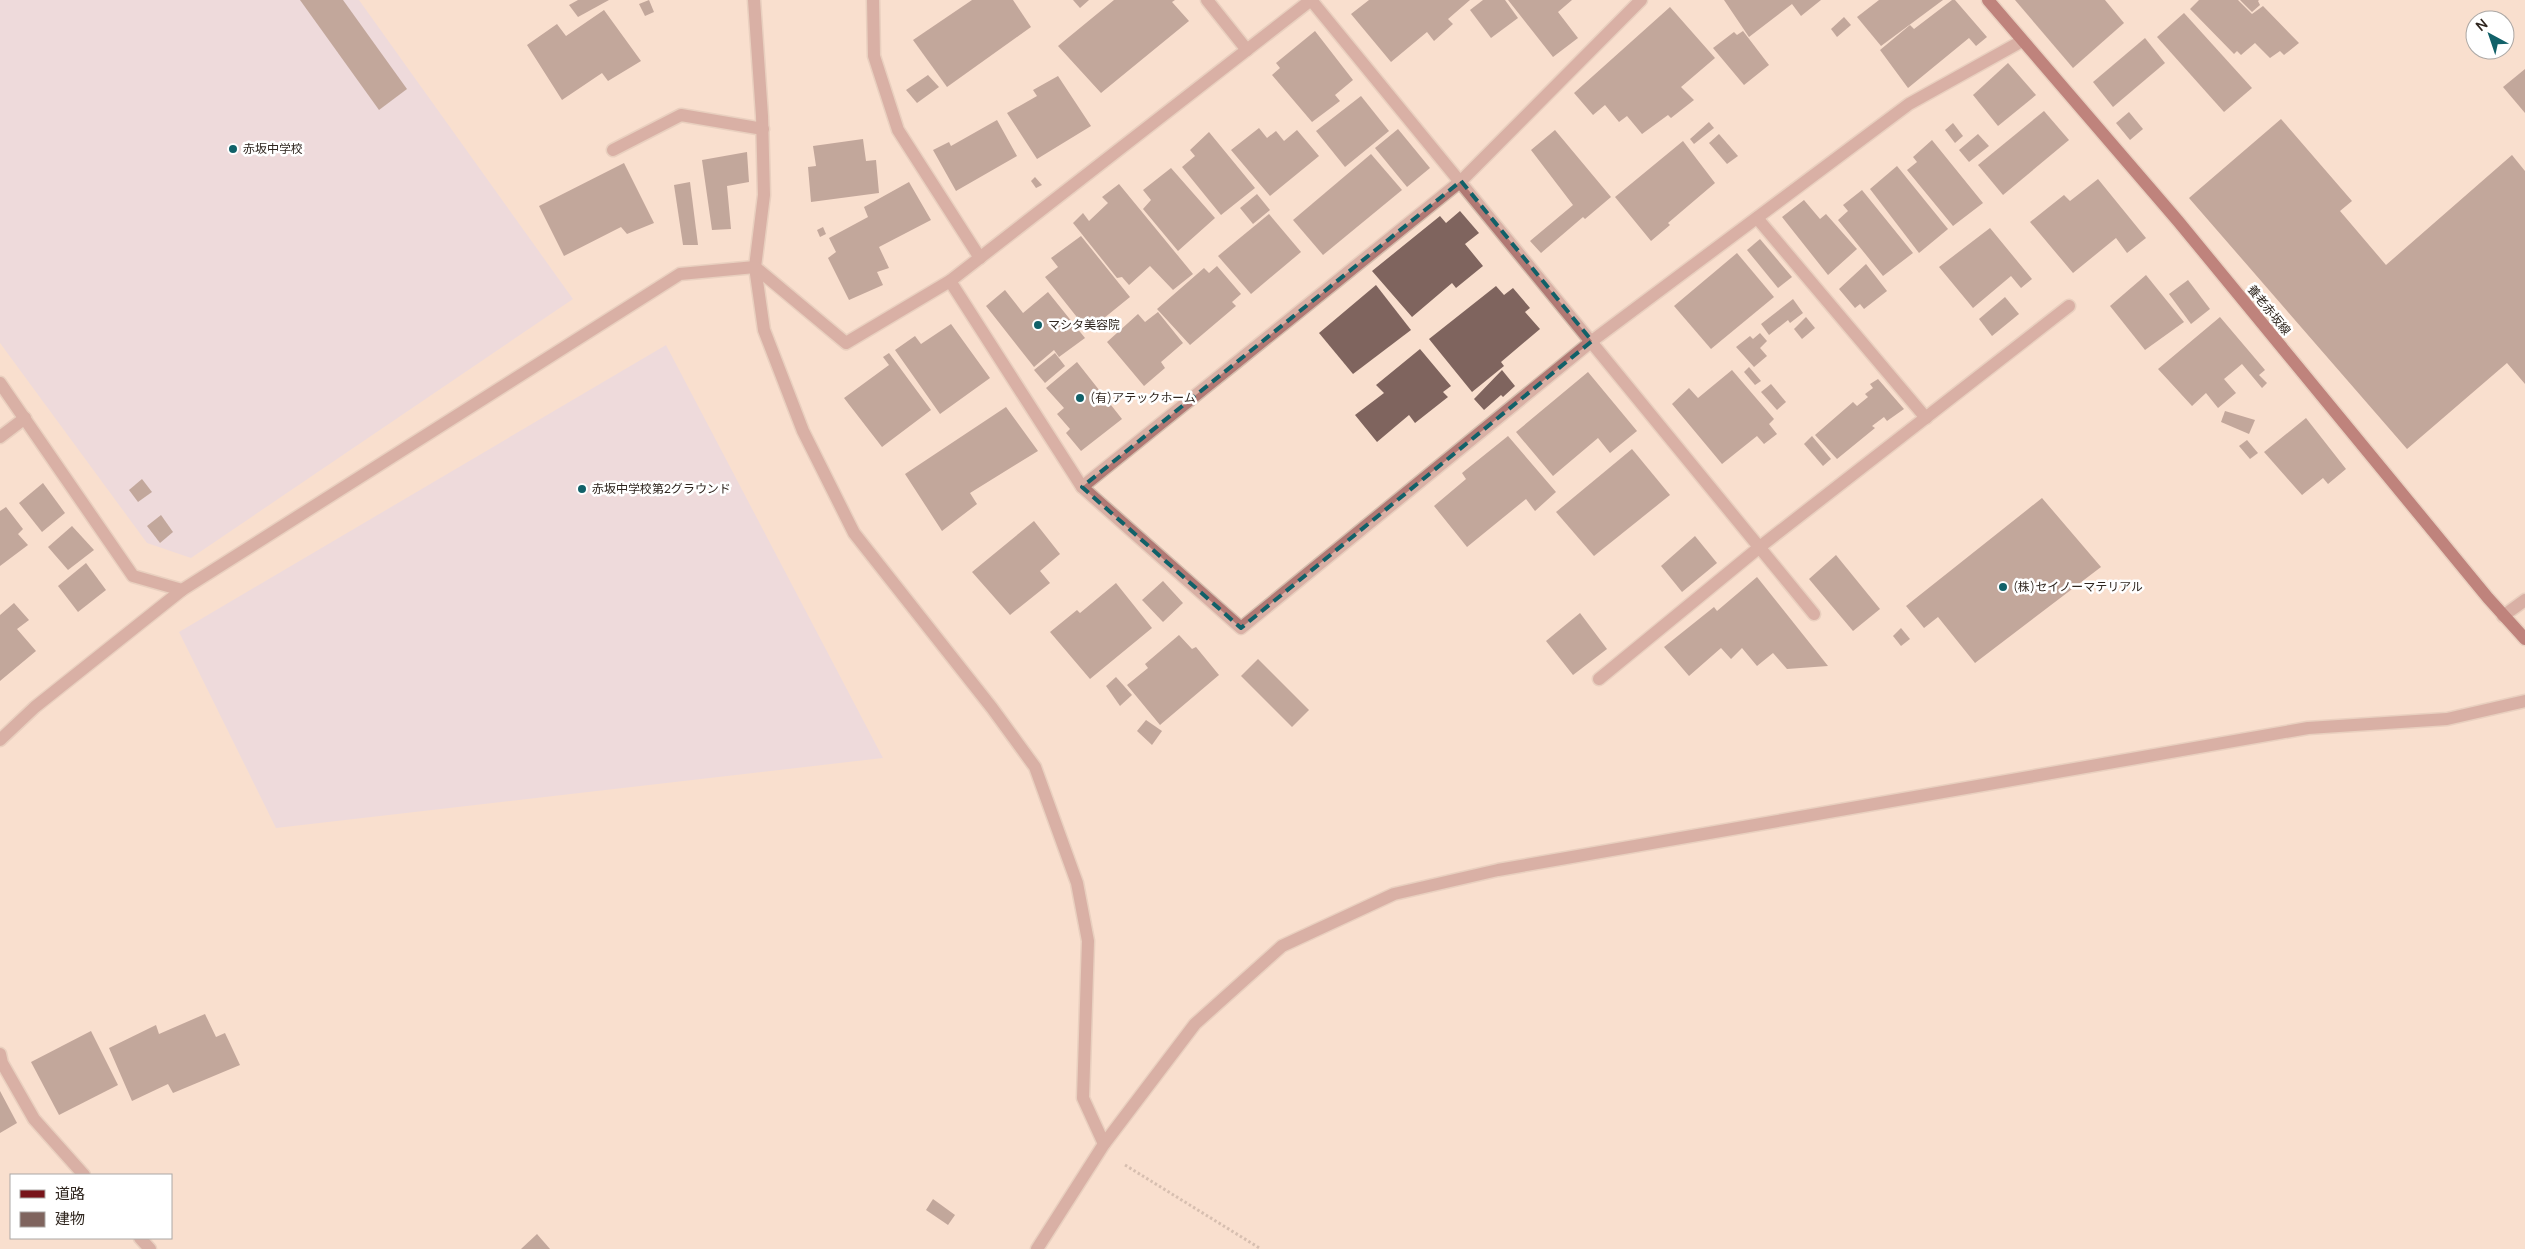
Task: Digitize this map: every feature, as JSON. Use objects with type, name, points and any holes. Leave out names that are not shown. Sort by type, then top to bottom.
[{"type":"main road","name":"養老赤坂線","points":[[1988,0],[2178,221],[2503,616],[2525,639]]},
{"type":"street","points":[[754,0],[763,129],[764,195],[755,267],[764,330],[803,431],[854,533],[992,708],[1035,767],[1077,883],[1088,941],[1083,1098],[1102,1147]]},
{"type":"street","points":[[873,0],[874,56],[898,130],[980,258]]},
{"type":"street","points":[[1208,0],[1247,50]]},
{"type":"street","points":[[0,740],[35,706],[182,590],[680,274],[755,267],[846,343],[950,281],[1311,0],[1814,614]]},
{"type":"street","points":[[1082,486],[1460,181],[1641,0]]},
{"type":"street","points":[[950,281],[1082,486],[1241,628],[1592,341],[1909,104],[2022,41]]},
{"type":"street","points":[[613,150],[682,115],[763,129]]},
{"type":"street","points":[[1758,218],[1926,418]]},
{"type":"street","points":[[1599,678],[1760,546],[2069,306]]},
{"type":"street","points":[[0,382],[133,576],[182,590]]},
{"type":"street","points":[[0,437],[25,418]]},
{"type":"street","points":[[2503,616],[2525,600]]},
{"type":"street","points":[[1036,1249],[1102,1147],[1195,1024],[1282,946],[1394,894],[1498,870],[2308,728],[2447,719],[2525,701]]},
{"type":"street","points":[[1,1061],[34,1119],[83,1174]]},
{"type":"path","points":[[1102,1147],[1261,1249]]},
{"type":"highlighted area","points":[[1461,181],[1592,341],[1241,628],[1082,487]]},
{"type":"shaded area","name":"赤坂中学校","points":[[0,0],[359,0],[573,299],[191,558],[147,543],[0,343]]},
{"type":"shaded area","name":"赤坂中学校第2グラウンド","points":[[666,345],[883,758],[276,828],[179,632]]},
{"type":"building","points":[[300,0],[343,0],[407,89],[379,110]]},
{"type":"building","points":[[578,0],[609,0],[578,17],[569,5]]},
{"type":"building","points":[[649,0],[654,12],[645,16],[639,4]]},
{"type":"building","points":[[972,0],[1013,0],[1031,27],[947,87],[913,40]]},
{"type":"building","points":[[1073,0],[1089,0],[1080,8]]},
{"type":"building","points":[[1114,0],[1175,0],[1172,2],[1189,21],[1101,93],[1058,46]]},
{"type":"building","points":[[1369,0],[1470,0],[1448,19],[1453,24],[1434,41],[1427,32],[1391,62],[1351,14]]},
{"type":"building","points":[[1483,0],[1505,0],[1518,18],[1491,38],[1470,10]]},
{"type":"building","points":[[1508,0],[1572,0],[1558,12],[1578,38],[1553,57]]},
{"type":"building","points":[[1724,0],[1821,0],[1801,16],[1792,4],[1749,37]]},
{"type":"building","points":[[1879,0],[1943,0],[1881,46],[1857,17]]},
{"type":"building","points":[[1952,0],[1955,0],[1987,37],[1976,46],[1969,38],[1908,88],[1880,50],[1910,25],[1914,29]]},
{"type":"building","points":[[2015,0],[2105,0],[2124,23],[2073,68]]},
{"type":"building","points":[[2199,0],[2238,0],[2252,14],[2263,6],[2299,43],[2284,55],[2280,51],[2270,58],[2255,43],[2241,55],[2237,51],[2234,54],[2190,9]]},
{"type":"building","points":[[2240,0],[2259,0],[2260,5],[2252,12]]},
{"type":"building","points":[[1670,7],[1715,58],[1681,87],[1694,100],[1671,118],[1668,115],[1642,134],[1627,116],[1619,122],[1605,105],[1593,115],[1574,93]]},
{"type":"building","points":[[604,10],[641,61],[608,81],[602,73],[562,100],[527,45],[557,24],[566,36]]},
{"type":"building","points":[[2184,13],[2252,88],[2224,112],[2157,37]]},
{"type":"building","points":[[1844,17],[1851,25],[1837,37],[1831,29]]},
{"type":"building","points":[[1315,31],[1353,80],[1335,95],[1340,101],[1312,122],[1272,75],[1280,68],[1276,63]]},
{"type":"building","points":[[1743,31],[1769,65],[1744,85],[1713,48],[1734,32],[1737,35]]},
{"type":"building","points":[[2145,38],[2165,63],[2113,107],[2093,82]]},
{"type":"building","points":[[2008,63],[2036,95],[1998,126],[1973,95]]},
{"type":"building","points":[[2525,69],[2525,113],[2503,87]]},
{"type":"building","points":[[928,75],[939,87],[917,103],[906,90]]},
{"type":"building","points":[[1058,76],[1091,126],[1037,159],[1007,113],[1037,96],[1033,90]]},
{"type":"building","points":[[1361,96],[1389,131],[1345,167],[1316,131]]},
{"type":"building","points":[[2044,111],[2069,140],[2003,195],[1978,165]]},
{"type":"building","points":[[2129,112],[2143,129],[2130,140],[2116,123]]},
{"type":"building","points":[[2281,119],[2352,201],[2340,211],[2386,265],[2512,155],[2525,171],[2525,384],[2507,363],[2407,449],[2189,198]]},
{"type":"building","points":[[997,120],[1017,156],[956,191],[933,150],[949,142],[951,146]]},
{"type":"building","points":[[1709,122],[1714,128],[1694,144],[1690,139]]},
{"type":"building","points":[[1953,123],[1963,136],[1955,143],[1945,130]]},
{"type":"building","points":[[1259,128],[1267,138],[1276,131],[1284,141],[1297,130],[1319,156],[1270,196],[1231,150]]},
{"type":"building","points":[[1398,129],[1430,168],[1407,187],[1375,148]]},
{"type":"building","points":[[1555,130],[1611,197],[1585,219],[1583,217],[1541,253],[1530,241],[1573,205],[1531,150]]},
{"type":"building","points":[[1209,132],[1255,188],[1221,215],[1182,167],[1195,156],[1190,150]]},
{"type":"building","points":[[1719,134],[1738,156],[1727,164],[1709,143]]},
{"type":"building","points":[[1978,134],[1989,146],[1969,162],[1959,150]]},
{"type":"building","points":[[863,139],[866,161],[876,160],[879,193],[811,202],[808,167],[816,166],[813,146]]},
{"type":"building","points":[[1932,140],[1983,203],[1953,226],[1907,170],[1917,162],[1913,157]]},
{"type":"building","points":[[1683,141],[1715,183],[1668,223],[1670,225],[1651,241],[1615,197]]},
{"type":"building","points":[[747,152],[749,182],[727,186],[731,229],[712,230],[702,160]]},
{"type":"building","points":[[1371,154],[1402,190],[1323,255],[1293,220]]},
{"type":"building","points":[[624,163],[654,223],[627,234],[621,227],[564,256],[539,206]]},
{"type":"building","points":[[1897,166],[1948,229],[1919,253],[1870,189]]},
{"type":"building","points":[[1171,168],[1215,218],[1178,251],[1143,209],[1151,200],[1143,190]]},
{"type":"building","points":[[1035,177],[1042,185],[1036,188],[1031,181]]},
{"type":"building","points":[[2098,179],[2146,238],[2127,253],[2116,238],[2073,273],[2030,222],[2064,195],[2070,201]]},
{"type":"building","points":[[690,182],[698,245],[683,245],[674,185]]},
{"type":"building","points":[[909,182],[931,220],[879,247],[889,268],[877,272],[883,285],[849,300],[828,258],[836,252],[829,238],[868,217],[864,207]]},
{"type":"building","points":[[1119,184],[1193,274],[1173,290],[1150,266],[1129,285],[1122,277],[1117,278],[1073,223],[1083,213],[1089,221],[1108,203],[1102,197]]},
{"type":"building","points":[[1862,190],[1913,253],[1883,276],[1838,220],[1848,211],[1843,205]]},
{"type":"building","points":[[1257,194],[1270,210],[1253,224],[1240,208]]},
{"type":"building","points":[[1804,200],[1820,219],[1826,214],[1857,249],[1828,275],[1782,217]]},
{"type":"building","points":[[1460,211],[1479,233],[1465,244],[1483,266],[1456,288],[1452,283],[1412,317],[1372,271],[1440,216],[1446,223]]},
{"type":"building","points":[[1269,214],[1301,252],[1251,294],[1218,256]]},
{"type":"building","points":[[823,227],[826,234],[820,237],[817,230]]},
{"type":"building","points":[[1990,228],[2032,279],[2021,288],[2011,276],[1973,308],[1939,267]]},
{"type":"building","points":[[1081,236],[1130,297],[1088,331],[1045,277],[1058,267],[1051,258]]},
{"type":"building","points":[[1760,239],[1792,277],[1778,288],[1747,250]]},
{"type":"building","points":[[1737,253],[1774,297],[1711,349],[1674,306]]},
{"type":"building","points":[[1866,264],[1887,291],[1864,309],[1860,304],[1855,308],[1839,289]]},
{"type":"building","points":[[1217,266],[1241,294],[1232,302],[1236,306],[1190,345],[1157,309],[1204,268],[1209,273]]},
{"type":"building","points":[[2146,275],[2184,322],[2145,350],[2110,306]]},
{"type":"building","points":[[2188,280],[2210,309],[2191,324],[2169,294]]},
{"type":"building","points":[[1376,285],[1411,330],[1353,374],[1319,333]]},
{"type":"building","points":[[1496,286],[1504,295],[1513,288],[1530,308],[1525,312],[1540,329],[1501,362],[1504,366],[1472,392],[1429,339]]},
{"type":"building","name":"マシタ美容院","points":[[1005,290],[1023,313],[1048,292],[1085,338],[1059,357],[1054,350],[1034,367],[986,306]]},
{"type":"building","points":[[2005,297],[2019,314],[1992,336],[1979,319]]},
{"type":"building","points":[[1793,299],[1803,313],[1790,323],[1788,320],[1769,335],[1761,324]]},
{"type":"building","points":[[1158,312],[1183,343],[1161,362],[1165,368],[1144,386],[1107,342],[1138,314],[1145,322]]},
{"type":"building","points":[[1806,317],[1815,328],[1802,339],[1794,329]]},
{"type":"building","points":[[2220,317],[2265,370],[2259,375],[2267,383],[2262,388],[2242,364],[2224,379],[2236,393],[2218,408],[2206,393],[2192,406],[2158,369]]},
{"type":"building","points":[[951,324],[990,378],[940,414],[895,350],[915,336],[921,344]]},
{"type":"building","points":[[1760,333],[1767,341],[1760,348],[1767,356],[1754,367],[1736,347],[1750,336],[1753,339]]},
{"type":"building","points":[[1420,349],[1451,386],[1443,392],[1448,397],[1415,423],[1409,415],[1377,442],[1355,415],[1384,393],[1376,385]]},
{"type":"building","points":[[889,353],[931,410],[882,447],[844,398],[889,365],[883,357]]},
{"type":"building","points":[[1055,353],[1065,366],[1045,383],[1034,370]]},
{"type":"building","name":"(有)アテックホーム","points":[[1077,362],[1122,419],[1081,451],[1066,433],[1070,429],[1057,414],[1064,408],[1046,388]]},
{"type":"building","points":[[1749,367],[1761,381],[1755,385],[1744,372]]},
{"type":"building","points":[[1502,370],[1515,386],[1484,410],[1474,399]]},
{"type":"building","points":[[1732,370],[1774,419],[1769,424],[1777,434],[1764,444],[1757,436],[1722,464],[1672,404],[1689,388],[1698,398]]},
{"type":"building","points":[[1588,372],[1637,431],[1610,453],[1598,438],[1553,476],[1516,432]]},
{"type":"building","points":[[1878,379],[1904,409],[1887,421],[1884,417],[1872,426],[1875,428],[1837,459],[1815,435],[1853,402],[1857,406],[1868,397],[1865,394],[1873,388],[1870,384]]},
{"type":"building","points":[[1771,384],[1786,402],[1777,410],[1761,392]]},
{"type":"building","points":[[1006,407],[1038,451],[970,493],[977,504],[942,531],[905,474]]},
{"type":"building","points":[[2225,411],[2255,420],[2249,434],[2221,422]]},
{"type":"building","points":[[2306,418],[2346,469],[2328,484],[2323,478],[2302,495],[2264,452]]},
{"type":"building","points":[[1508,436],[1556,492],[1535,511],[1526,499],[1467,547],[1434,506],[1466,479],[1462,473]]},
{"type":"building","points":[[1812,436],[1831,459],[1823,466],[1804,444]]},
{"type":"building","points":[[2247,440],[2258,453],[2250,459],[2239,446]]},
{"type":"building","points":[[1632,449],[1670,495],[1594,556],[1556,512]]},
{"type":"building","points":[[142,479],[152,492],[138,502],[129,490]]},
{"type":"building","points":[[43,483],[65,513],[42,532],[19,503]]},
{"type":"building","name":"(株)セイノーマテリアル","points":[[2042,498],[2101,567],[1975,663],[1938,617],[1924,628],[1906,606]]},
{"type":"building","points":[[6,507],[23,529],[18,534],[28,545],[0,566],[0,511]]},
{"type":"building","points":[[161,515],[173,532],[160,543],[147,526]]},
{"type":"building","points":[[1034,521],[1060,554],[1040,571],[1050,583],[1010,615],[972,572]]},
{"type":"building","points":[[72,526],[94,550],[68,570],[48,547]]},
{"type":"building","points":[[1695,536],[1717,563],[1682,592],[1661,566]]},
{"type":"building","points":[[1836,555],[1880,609],[1853,631],[1809,579]]},
{"type":"building","points":[[86,563],[106,590],[78,612],[58,586]]},
{"type":"building","points":[[1757,577],[1828,666],[1787,669],[1773,653],[1757,666],[1742,648],[1731,659],[1721,648],[1689,676],[1664,647],[1714,607],[1717,611]]},
{"type":"building","points":[[1163,581],[1183,603],[1163,622],[1142,600]]},
{"type":"building","points":[[1116,583],[1152,628],[1090,679],[1050,632],[1077,610],[1080,613]]},
{"type":"building","points":[[14,603],[29,620],[17,629],[36,651],[0,681],[0,615]]},
{"type":"building","points":[[1580,613],[1607,649],[1573,675],[1546,641]]},
{"type":"building","points":[[1901,628],[1910,639],[1901,646],[1893,636]]},
{"type":"building","points":[[1179,635],[1192,649],[1196,647],[1219,675],[1160,725],[1127,685],[1148,668],[1145,664]]},
{"type":"building","points":[[1258,659],[1309,710],[1292,727],[1241,676]]},
{"type":"building","points":[[1116,677],[1132,695],[1120,706],[1106,686]]},
{"type":"building","points":[[1146,720],[1162,731],[1152,745],[1137,731]]},
{"type":"building","points":[[205,1014],[216,1037],[225,1033],[240,1065],[173,1093],[168,1084],[132,1101],[109,1048],[156,1025],[159,1034]]},
{"type":"building","points":[[91,1031],[118,1085],[59,1115],[31,1062]]},
{"type":"building","points":[[0,1091],[17,1123],[0,1133]]},
{"type":"building","points":[[933,1199],[955,1215],[948,1225],[926,1210]]},
{"type":"building","points":[[537,1234],[550,1249],[521,1249]]},
{"type":"place","name":"赤坂中学校","points":[[233,149]]},
{"type":"place","name":"マシタ美容院","points":[[1038,325]]},
{"type":"place","name":"(有)アテックホーム","points":[[1080,398]]},
{"type":"place","name":"赤坂中学校第2グラウンド","points":[[582,489]]},
{"type":"place","name":"(株)セイノーマテリアル","points":[[2003,587]]}]
